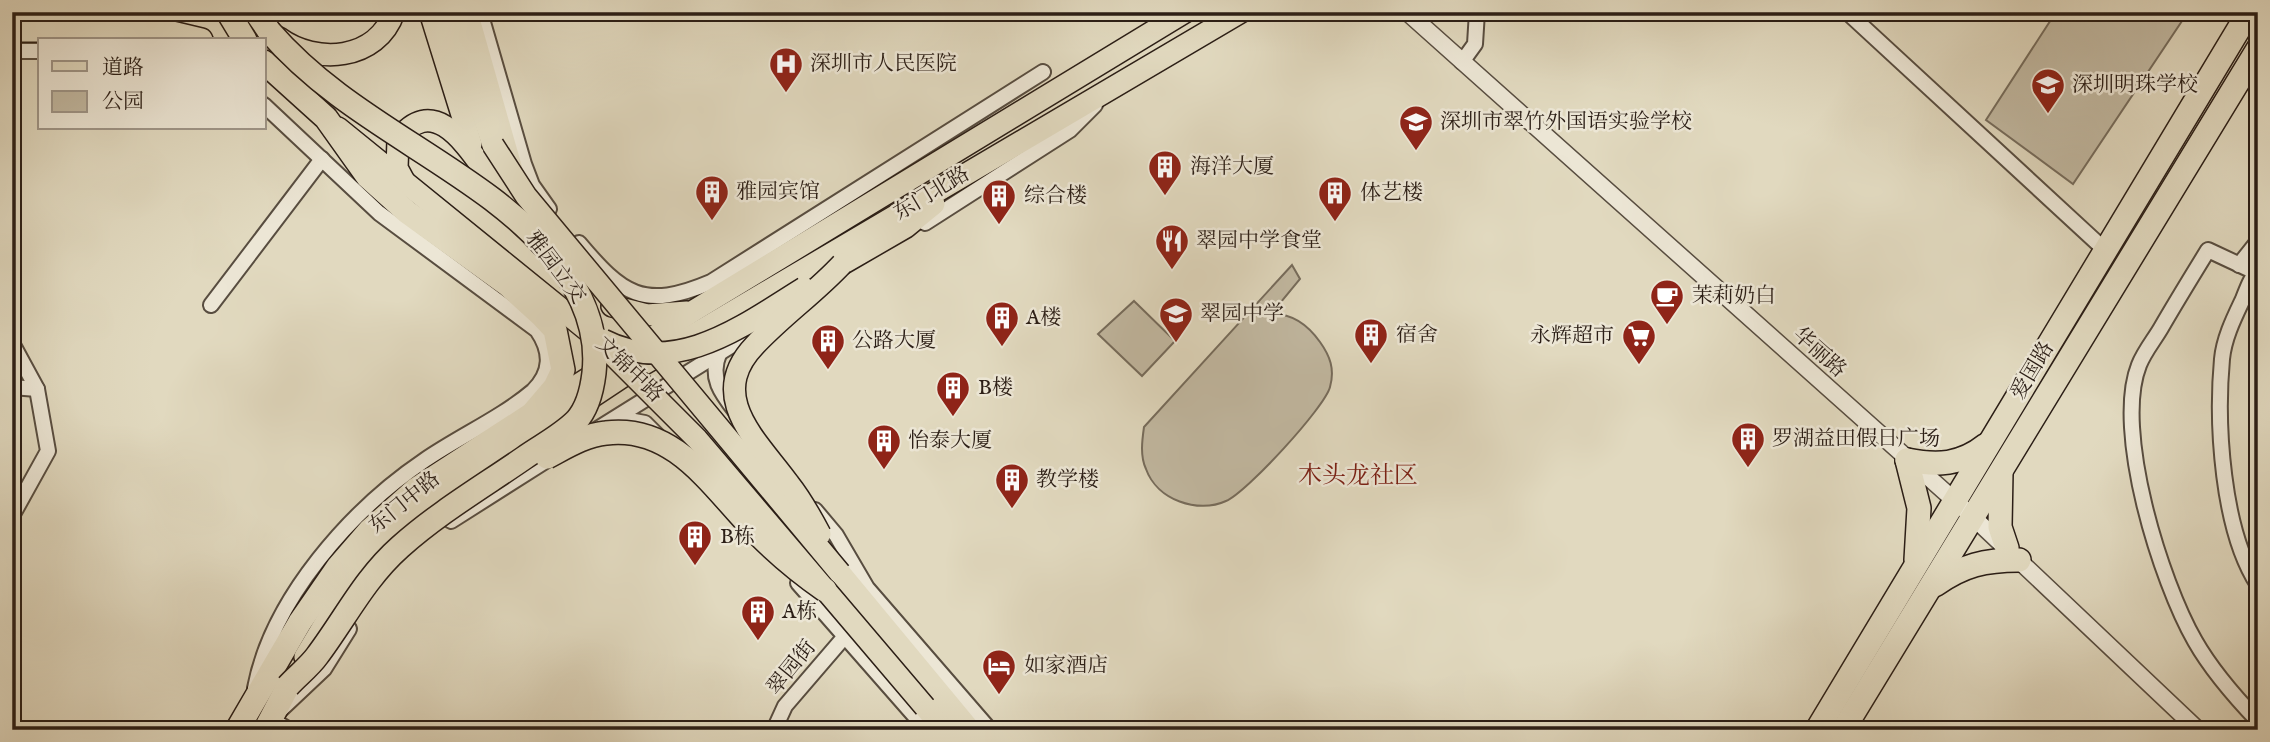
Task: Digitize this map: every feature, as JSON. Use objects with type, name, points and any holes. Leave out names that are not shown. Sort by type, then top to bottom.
[{"type":"highway","points":[[228,12],[244,38]]},
{"type":"highway","name":"爱国路","points":[[1816,730],[2249,12]]},
{"type":"highway","name":"雅园立交","points":[[263,22],[287,51],[345,102],[488,197],[537,233],[584,303],[595,351],[593,386],[586,407],[574,423],[420,530],[381,566],[354,598],[315,658],[288,686]]},
{"type":"highway","points":[[12,30],[139,29],[177,33],[194,38]]},
{"type":"highway","name":"爱国路","points":[[1843,730],[2258,49]]},
{"type":"highway","name":"文锦中路","points":[[266,64],[326,118]]},
{"type":"highway","points":[[266,72],[286,83]]},
{"type":"highway","name":"雅园立交","points":[[326,118],[368,177],[407,212],[508,285],[555,330],[562,370],[555,387],[533,414]]},
{"type":"highway","name":"东门中路","points":[[237,730],[300,622],[338,567],[370,530],[415,491],[533,414]]},
{"type":"highway","points":[[469,496],[593,435],[619,432],[643,435],[667,445],[691,461],[759,536],[833,582]]},
{"type":"highway","points":[[1915,568],[1919,508],[1907,460],[1942,464],[1961,461],[1992,441]]},
{"type":"highway","points":[[1929,588],[1955,570],[2013,554],[2000,527],[2001,470]]},
{"type":"highway","name":"东门中路","points":[[275,726],[288,686]]},
{"type":"main road","points":[[263,22],[308,52],[337,55],[369,44],[382,34],[394,12]]},
{"type":"main road","points":[[430,12],[462,122],[481,164]]},
{"type":"main road","name":"文锦中路","points":[[448,12],[493,145],[526,196],[833,582],[932,700],[970,730]]},
{"type":"main road","points":[[467,12],[518,191],[537,233]]},
{"type":"main road","name":"东门北路","points":[[642,344],[1185,12]]},
{"type":"main road","name":"东门北路","points":[[622,377],[1241,12]]},
{"type":"main road","name":"文锦中路","points":[[326,118],[592,334],[676,416],[833,582]]},
{"type":"main road","points":[[404,181],[397,168],[397,140],[404,132],[426,122],[448,126],[537,233],[596,294],[617,308],[647,315],[695,310]]},
{"type":"main road","points":[[493,145],[516,204],[537,233]]},
{"type":"main road","points":[[592,334],[634,351],[663,353],[693,349],[740,328],[841,270],[922,216],[952,181]]},
{"type":"main road","points":[[833,582],[801,501],[740,418],[734,387],[737,371],[755,344],[841,270]]},
{"type":"main road","name":"东门中路","points":[[533,414],[642,344]]},
{"type":"main road","name":"东门中路","points":[[288,686],[354,575],[408,519],[622,377]]},
{"type":"main road","name":"文锦中路","points":[[932,700],[944,730]]},
{"type":"street","points":[[480,12],[533,185],[578,243],[619,286],[651,296],[689,291],[710,282],[808,223],[1043,72]]},
{"type":"street","name":"华丽路","points":[[1407,12],[1973,517],[2198,730]]},
{"type":"street","points":[[1462,62],[1475,44],[1477,12]]},
{"type":"street","points":[[1847,12],[2106,251]]},
{"type":"street","points":[[12,51],[38,51]]},
{"type":"street","points":[[275,726],[324,669],[373,590],[411,551],[460,514],[719,354],[841,270],[1070,130],[1111,88]]},
{"type":"street","points":[[251,705],[261,656],[285,611],[344,530],[398,479],[524,399],[542,382],[547,372],[549,356],[545,342],[537,330],[379,213],[266,107]]},
{"type":"street","points":[[211,305],[322,159]]},
{"type":"street","points":[[2239,265],[2258,241]]},
{"type":"street","points":[[2258,585],[2237,534],[2225,472],[2221,418],[2222,358],[2228,331],[2256,271],[2208,250],[2139,363],[2133,386],[2134,446],[2146,514],[2167,582],[2196,642],[2232,694],[2258,721]]},
{"type":"street","points":[[12,343],[37,389],[48,451],[12,516]]},
{"type":"street","points":[[719,354],[715,378],[722,394],[836,535],[867,588],[990,730]]},
{"type":"street","points":[[12,387],[37,389]]},
{"type":"street","points":[[618,418],[637,419],[652,429],[753,541],[814,597],[927,730]]},
{"type":"street","name":"翠园街","points":[[774,730],[785,706],[846,635]]},
{"type":"green space","points":[[2056,12],[2188,12],[2073,184],[1986,120]]},
{"type":"green space","points":[[1292,265],[1300,279],[1271,314],[1299,321],[1324,347],[1331,363],[1330,387],[1315,412],[1267,466],[1236,494],[1215,505],[1180,502],[1159,489],[1151,480],[1143,459],[1144,427]]},
{"type":"green space","points":[[1134,301],[1175,341],[1142,376],[1098,334]]},
{"type":"place","name":"深圳市人民医院","points":[[786,94]]},
{"type":"place","name":"深圳明珠学校","points":[[2048,115]]},
{"type":"place","name":"深圳市翠竹外国语实验学校","points":[[1416,152]]},
{"type":"place","name":"海洋大厦","points":[[1165,197]]},
{"type":"place","name":"雅园宾馆","points":[[712,222]]},
{"type":"place","name":"体艺楼","points":[[1335,223]]},
{"type":"place","name":"综合楼","points":[[999,226]]},
{"type":"place","name":"翠园中学食堂","points":[[1172,271]]},
{"type":"place","name":"茉莉奶白","points":[[1667,326]]},
{"type":"place","name":"翠园中学","points":[[1176,344]]},
{"type":"place","name":"A楼","points":[[1002,348]]},
{"type":"place","name":"宿舍","points":[[1371,365]]},
{"type":"place","name":"永辉超市","points":[[1639,366]]},
{"type":"place","name":"公路大厦","points":[[828,371]]},
{"type":"place","name":"B楼","points":[[953,418]]},
{"type":"place","name":"罗湖益田假日广场","points":[[1748,469]]},
{"type":"place","name":"怡泰大厦","points":[[884,471]]},
{"type":"place","name":"教学楼","points":[[1012,510]]},
{"type":"place","name":"B栋","points":[[695,567]]},
{"type":"place","name":"A栋","points":[[758,642]]},
{"type":"place","name":"如家酒店","points":[[999,696]]},
{"type":"district","name":"木头龙社区","points":[[1358,476]]}]
